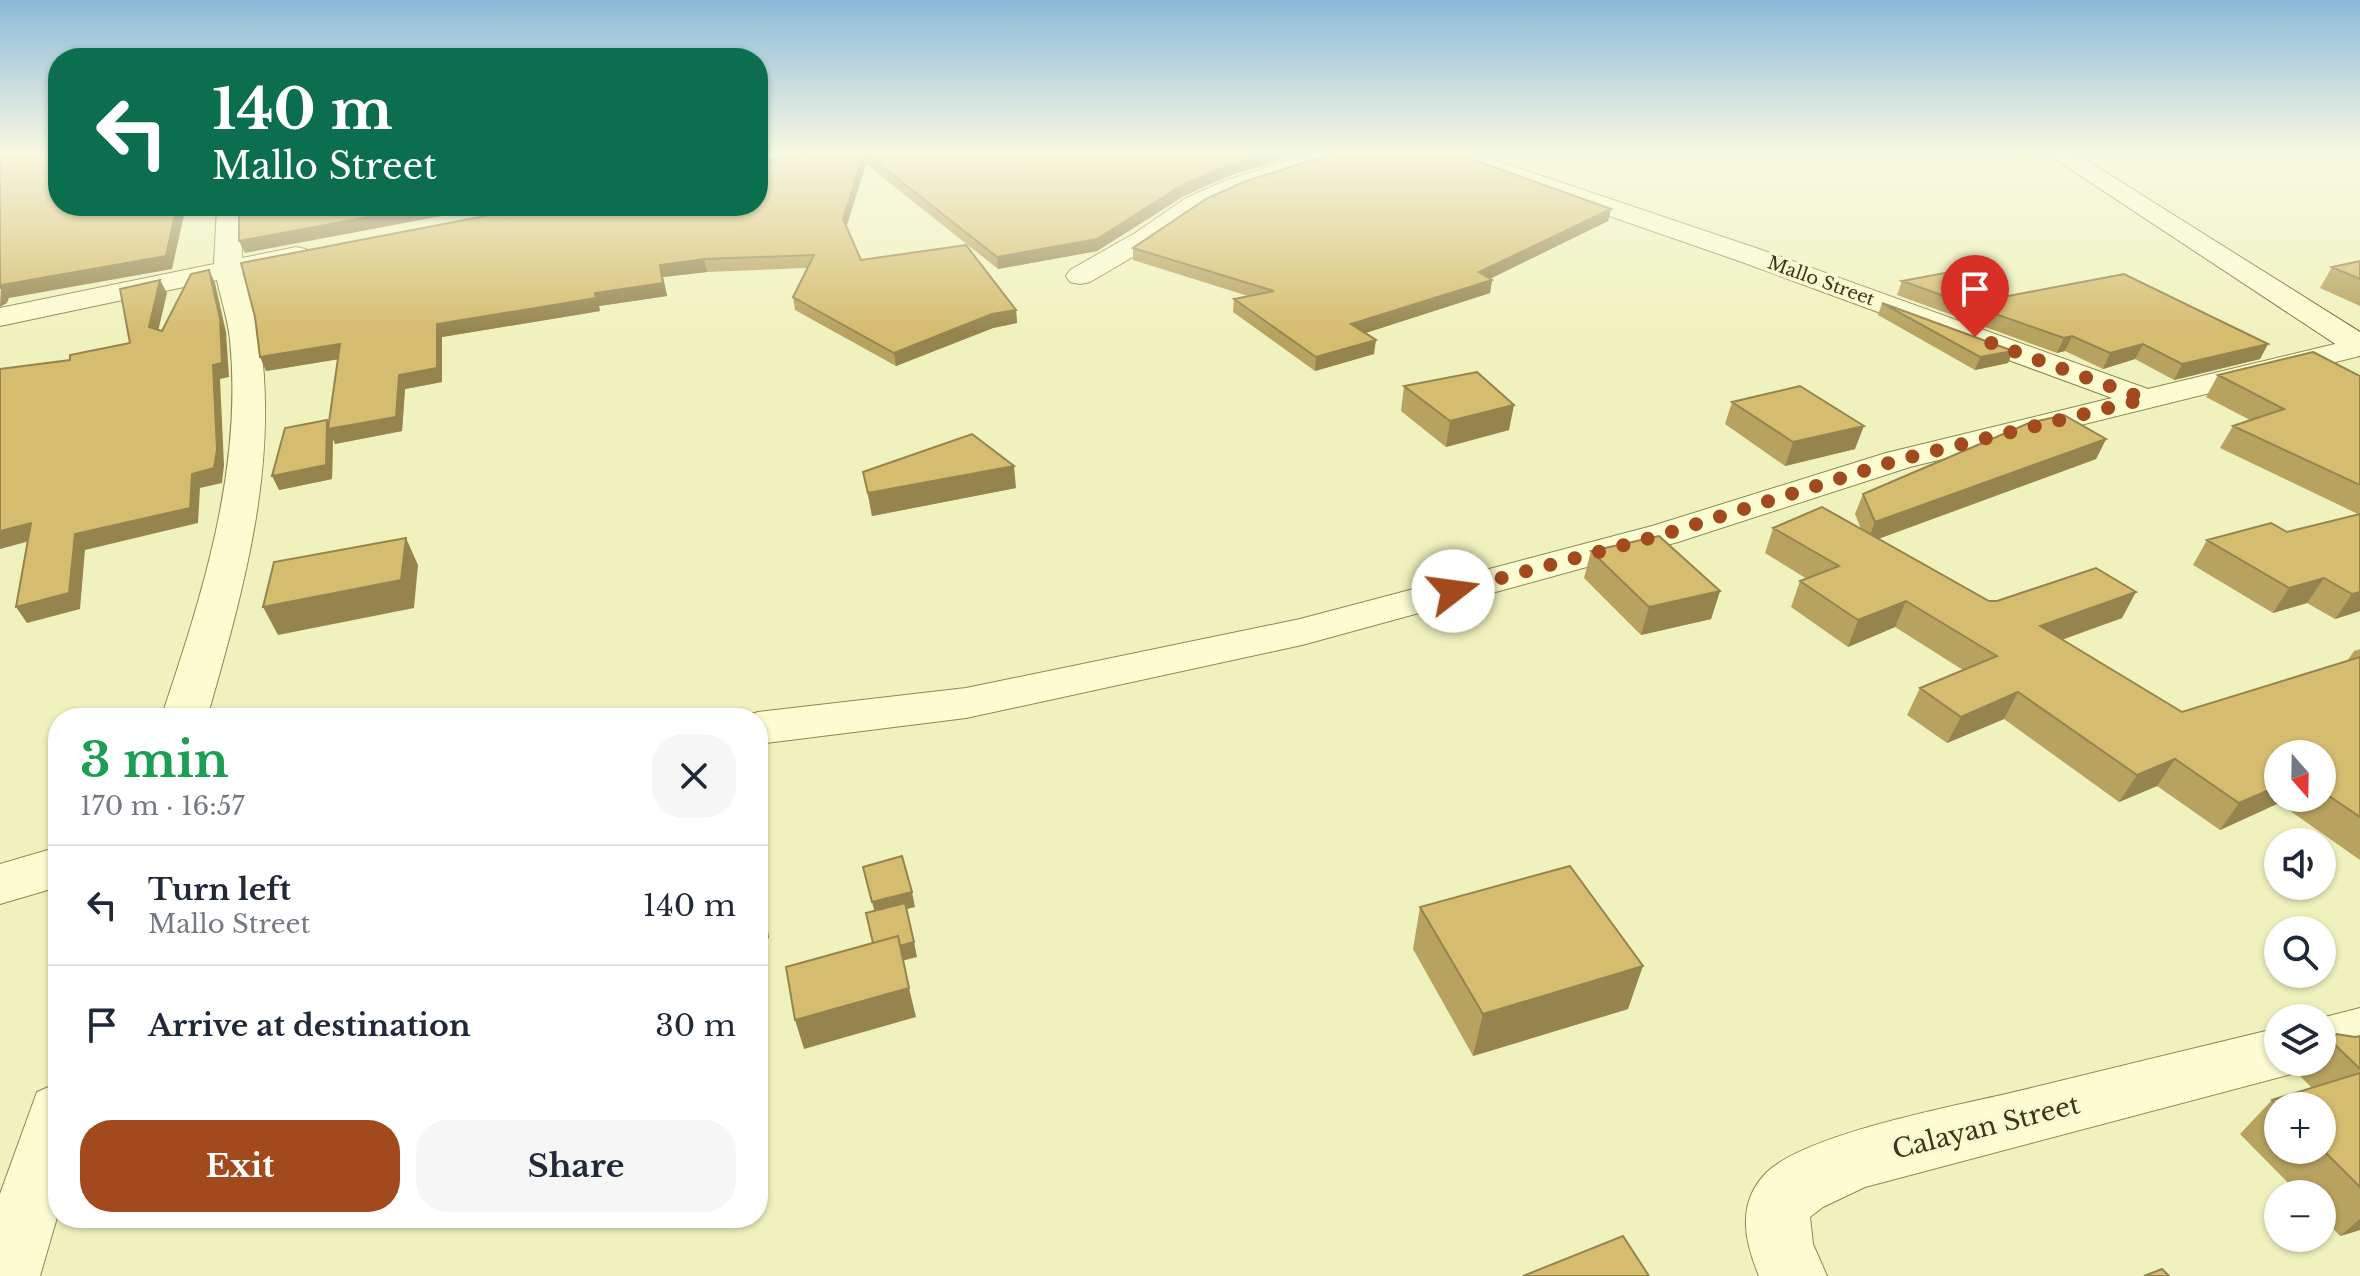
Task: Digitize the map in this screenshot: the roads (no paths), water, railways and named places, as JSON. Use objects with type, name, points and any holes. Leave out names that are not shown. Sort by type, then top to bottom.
[{"type":"main road","points":[[2151,213],[2360,347]]},
{"type":"street","points":[[1080,276],[1144,239],[1181,213]]},
{"type":"street","name":"Mallo Street","points":[[1625,213],[2145,399]]},
{"type":"street","points":[[187,708],[212,628],[239,518],[250,408],[245,337],[228,269],[229,216]]},
{"type":"street","points":[[0,317],[318,251]]},
{"type":"street","points":[[768,727],[966,703],[1302,632],[1665,534],[1898,460],[2360,347]]},
{"type":"street","points":[[0,884],[48,870]]},
{"type":"street","points":[[2336,1039],[2360,1033]]},
{"type":"street","name":"Calayan Street","points":[[1793,1276],[1783,1257],[1776,1224],[1781,1198],[1799,1183],[1862,1158],[2264,1058]]},
{"type":"street","points":[[6,1276],[48,1143]]}]
